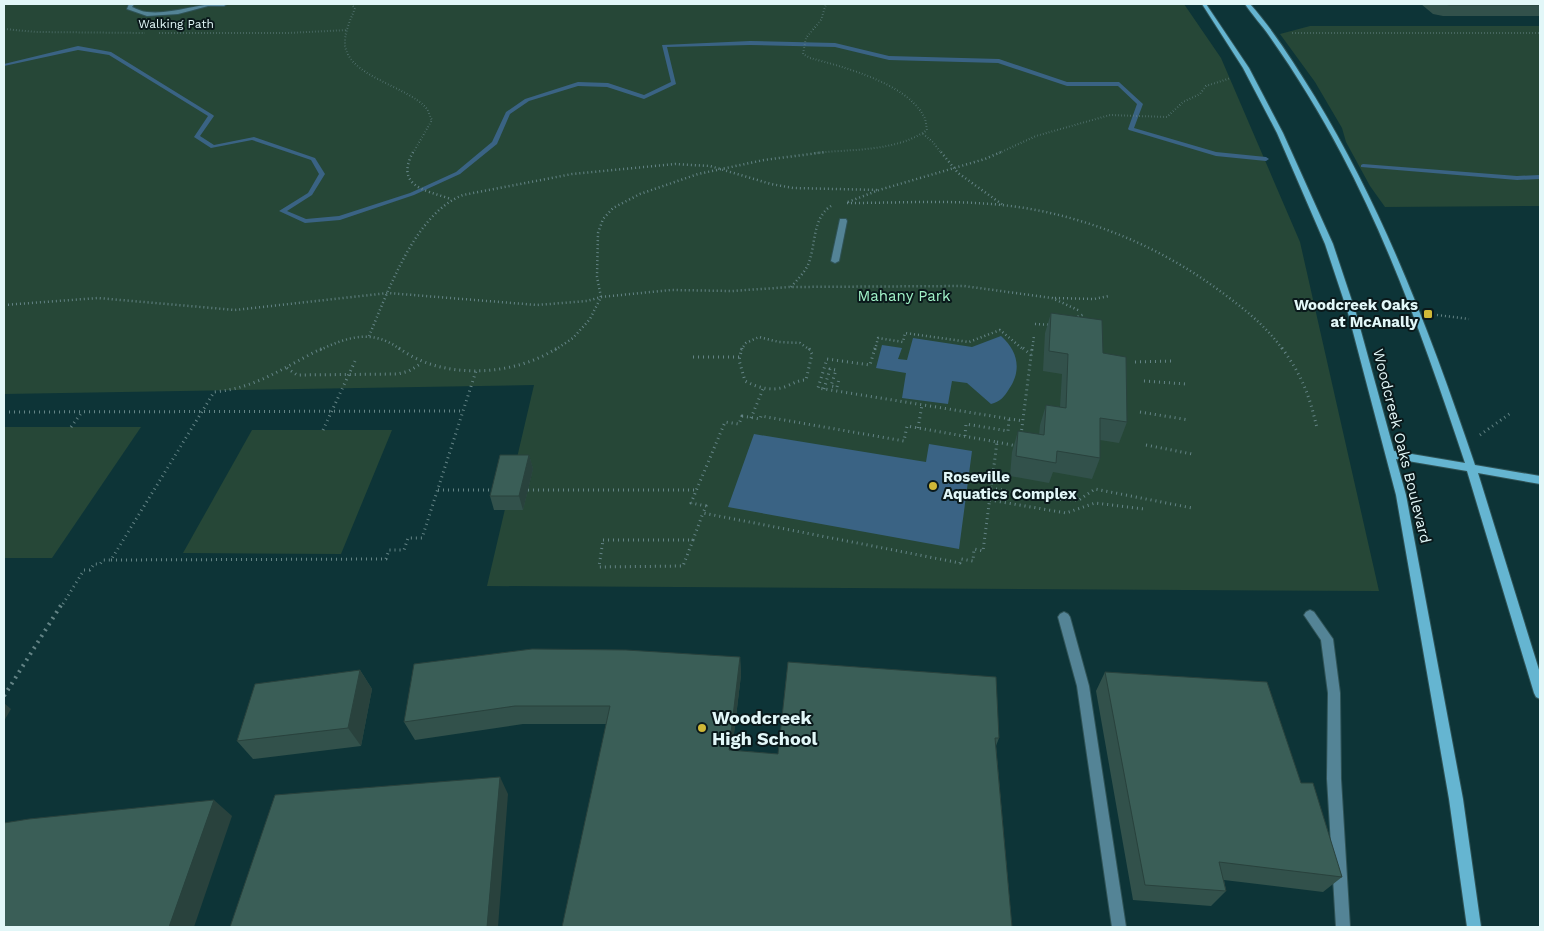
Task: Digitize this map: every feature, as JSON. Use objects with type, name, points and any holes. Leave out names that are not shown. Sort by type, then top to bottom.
[{"type":"main road","name":"Woodcreek Oaks Boulevard","points":[[1204,4],[1250,76],[1306,189],[1329,244],[1352,313],[1401,495],[1456,799],[1474,927]]},
{"type":"main road","points":[[1248,4],[1269,32],[1335,133],[1364,189],[1416,312],[1472,468],[1540,692]]},
{"type":"main road","points":[[1390,454],[1540,480]]},
{"type":"lane","points":[[132,4],[129,8],[147,14],[178,12],[224,4]]},
{"type":"lane","points":[[835,261],[843,221]]},
{"type":"lane","points":[[1310,615],[1327,639],[1334,693],[1334,779],[1343,927]]},
{"type":"lane","points":[[1064,617],[1083,686],[1119,927]]},
{"type":"path","points":[[351,4],[355,8],[346,35],[345,46],[349,56],[357,65],[404,93],[431,113],[432,120],[407,162],[405,171],[409,180],[428,193],[452,200]]},
{"type":"path","points":[[111,560],[214,392],[252,385],[338,342],[369,336],[385,339],[397,344],[409,356],[422,363],[456,370],[476,371],[529,362],[562,346],[585,328],[597,310],[601,297],[596,287],[597,240],[603,220],[615,208],[633,196],[714,168],[806,153],[893,144],[912,140],[923,134],[927,130],[928,120],[916,105],[902,93],[864,75],[810,58],[803,54],[806,38],[821,20],[826,4]]},
{"type":"path","name":"Walking Path","points":[[4,29],[36,32],[193,33],[348,30]]},
{"type":"path","points":[[1269,32],[1540,32]]},
{"type":"path","points":[[1250,76],[1237,75],[1206,86],[1200,94],[1183,102],[1166,117],[1128,114],[1110,115],[1036,136],[985,159],[879,190],[845,203],[964,202],[1004,206],[1068,218],[1124,236],[1201,278],[1251,315],[1285,353],[1299,373],[1317,428]]},
{"type":"path","points":[[923,134],[936,142],[952,168],[994,196],[1004,206]]},
{"type":"path","points":[[369,336],[388,292],[409,252],[428,222],[452,200],[545,178],[590,171],[675,163],[700,164],[779,186],[812,189],[879,190]]},
{"type":"path","points":[[790,288],[809,264],[820,216],[827,207],[836,205]]},
{"type":"path","points":[[4,305],[98,298],[186,308],[235,310],[388,292],[537,305],[587,301],[601,297],[671,290],[732,291],[790,288],[964,286],[1024,292],[1052,298],[1094,299],[1109,296]]},
{"type":"path","points":[[1052,298],[1080,310]]},
{"type":"path","points":[[1416,312],[1469,318]]},
{"type":"path","points":[[1070,319],[1085,314]]},
{"type":"path","points":[[1035,324],[1056,325]]},
{"type":"path","points":[[1023,421],[818,388],[827,359],[870,366],[878,338],[904,342],[905,333],[970,342],[1000,330],[1032,355]]},
{"type":"path","points":[[693,540],[603,540],[599,567],[683,566],[693,540],[703,513],[706,506],[691,503],[696,490],[725,422],[739,424],[742,416],[760,419],[761,416],[904,441],[907,426],[1020,446],[1034,336]]},
{"type":"path","points":[[759,337],[781,343],[798,342],[811,350],[812,363],[806,380],[798,379],[784,388],[763,389],[745,380],[739,368],[740,349],[743,344],[750,339],[759,337]]},
{"type":"path","points":[[693,357],[740,357]]},
{"type":"path","points":[[323,430],[356,359]]},
{"type":"path","points":[[1135,362],[1174,361]]},
{"type":"path","points":[[287,368],[297,375],[403,373],[422,363]]},
{"type":"path","points":[[824,389],[830,369],[836,370],[831,386],[837,387],[839,379]]},
{"type":"path","points":[[4,696],[84,570],[90,570],[94,564],[100,564],[103,560],[386,559],[389,550],[404,550],[408,538],[422,538],[476,371]]},
{"type":"path","points":[[1144,381],[1186,384]]},
{"type":"path","points":[[752,418],[763,389]]},
{"type":"path","points":[[918,428],[922,404]]},
{"type":"path","points":[[4,412],[464,411]]},
{"type":"path","points":[[71,427],[82,412]]},
{"type":"path","points":[[1140,412],[1189,420]]},
{"type":"path","points":[[1478,437],[1512,412]]},
{"type":"path","points":[[965,436],[966,424],[1008,430],[1009,419]]},
{"type":"path","points":[[703,513],[960,563],[961,559],[973,561],[974,549],[983,551],[997,442]]},
{"type":"path","points":[[1146,445],[1192,454]]},
{"type":"path","points":[[991,488],[1050,499],[1079,500],[1095,489],[1192,508]]},
{"type":"path","points":[[438,490],[499,490]]},
{"type":"path","points":[[528,490],[696,490]]},
{"type":"path","points":[[990,500],[1066,513],[1095,503],[1144,509]]},
{"type":"green space","name":"Mahany Park","points":[[4,4],[1184,4],[1221,58],[1300,242],[1379,591],[487,586],[534,385],[4,394]]},
{"type":"green space","points":[[1310,26],[1540,26],[1540,206],[1385,207],[1370,186],[1346,142],[1342,128],[1315,82],[1280,34]]},
{"type":"green space","points":[[4,427],[141,427],[52,558],[4,558]]},
{"type":"green space","points":[[252,430],[392,430],[341,554],[183,553]]},
{"type":"water","points":[[1001,336],[1014,354],[1017,368],[1016,375],[1006,394],[1000,400],[991,404],[967,383],[952,381],[948,404],[902,398],[906,373],[876,368],[882,345],[902,348],[898,359],[907,360],[913,338],[972,347]]},
{"type":"water","points":[[754,434],[926,462],[929,444],[972,451],[959,549],[728,507]]},
{"type":"building","points":[[1445,4],[1540,4],[1540,5],[1449,5]]},
{"type":"building","points":[[1051,313],[1102,320],[1103,353],[1126,357],[1127,422],[1100,418],[1100,458],[1057,451],[1056,463],[1016,456],[1018,431],[1044,435],[1046,405],[1066,408],[1068,354],[1049,351]]},
{"type":"building","points":[[500,455],[529,455],[519,496],[490,496]]},
{"type":"building","points":[[532,649],[626,650],[740,657],[729,750],[778,754],[788,662],[996,677],[999,738],[995,738],[1012,927],[562,927],[610,706],[515,706],[404,722],[414,664]]},
{"type":"building","points":[[360,670],[348,728],[237,741],[255,684]]},
{"type":"building","points":[[1105,672],[1267,682],[1301,783],[1313,783],[1342,877],[1219,862],[1226,891],[1145,885]]},
{"type":"building","points":[[500,777],[487,927],[230,927],[275,795]]},
{"type":"building","points":[[214,800],[169,927],[4,927],[4,823]]},
{"type":"waterway","points":[[4,65],[78,48],[111,54],[211,116],[197,137],[213,147],[252,138],[313,159],[322,174],[310,194],[282,211],[305,221],[340,218],[412,194],[458,173],[495,143],[508,113],[527,100],[578,84],[608,85],[644,97],[674,83],[664,46],[750,43],[835,45],[889,58],[999,61],[1067,84],[1119,84],[1140,104],[1131,129],[1216,154],[1266,159]]},
{"type":"waterway","points":[[1363,166],[1517,178],[1540,177]]},
{"type":"place","name":"Woodcreek Oaks at McAnally","points":[[1428,314]]},
{"type":"place","name":"Roseville Aquatics Complex","points":[[933,486]]},
{"type":"place","name":"Woodcreek High School","points":[[702,728]]}]
